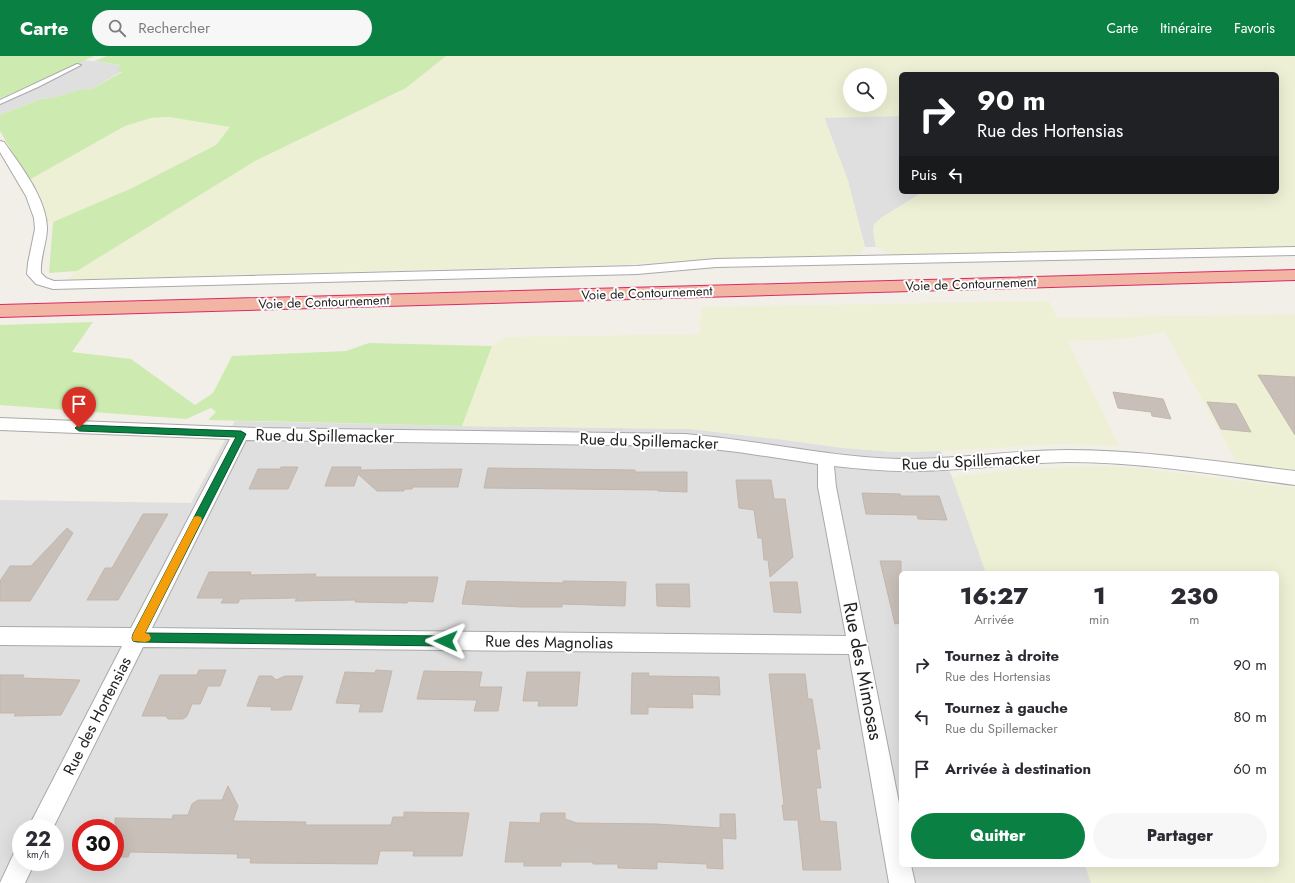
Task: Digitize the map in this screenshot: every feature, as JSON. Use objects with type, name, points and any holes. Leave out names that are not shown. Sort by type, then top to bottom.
[{"type":"highway","name":"Voie de Contournement","points":[[0,311],[1295,275]]},
{"type":"street","points":[[0,144],[36,204],[40,216],[40,233],[34,274],[41,281],[53,284],[637,270],[723,263],[1295,251]]},
{"type":"street","name":"Rue du Spillemacker","points":[[0,424],[241,434],[408,438],[685,440],[729,444],[826,458],[881,464],[916,465],[1054,457],[1102,457],[1136,459],[1295,478]]},
{"type":"street","name":"Rue des Hortensias","points":[[45,819],[241,434]]},
{"type":"street","name":"Rue des Mimosas","points":[[826,458],[826,480],[899,867]]},
{"type":"street","name":"Rue des Magnolias","points":[[0,636],[858,645]]},
{"type":"street","name":"Rue des Mimosas","points":[[899,867],[902,883]]},
{"type":"street","points":[[12,883],[18,871]]},
{"type":"lane","points":[[0,102],[79,66]]},
{"type":"shaded area","points":[[84,60],[121,65],[122,71],[92,89],[78,90],[53,98],[40,99],[0,115],[0,98]]},
{"type":"shaded area","points":[[899,116],[899,194],[920,194],[881,218],[873,231],[876,247],[865,247],[848,181],[824,117]]},
{"type":"shaded area","points":[[235,421],[690,429],[844,448],[895,452],[941,451],[959,494],[985,571],[899,571],[899,867],[1086,867],[1091,883],[0,883],[0,500],[191,503]]},
{"type":"green space","points":[[0,56],[94,56],[0,98]]},
{"type":"green space","points":[[107,56],[446,56],[406,88],[255,161],[77,271],[49,273],[53,222],[132,188],[216,145],[230,127],[169,117],[151,118],[125,126],[29,180],[0,131],[0,115],[40,99],[53,98],[78,90],[92,89],[122,72],[117,70],[121,65],[94,61]]},
{"type":"green space","points":[[446,56],[1295,56],[1295,247],[890,255],[876,247],[873,231],[874,224],[920,194],[1279,194],[1279,72],[899,72],[899,116],[824,118],[848,181],[865,247],[861,253],[851,256],[729,259],[608,265],[221,275],[65,281],[77,271],[255,161],[406,88]]},
{"type":"green space","points":[[169,117],[230,127],[216,145],[132,188],[53,222],[46,221],[29,180],[125,126],[151,118]]},
{"type":"green space","points":[[1049,301],[1058,318],[1295,314],[1295,470],[1237,463],[1165,332],[1123,339],[1068,341],[1119,446],[1059,444],[941,451],[895,452],[844,448],[690,429],[462,426],[492,346],[506,337],[699,334],[702,307]]},
{"type":"green space","points":[[93,322],[72,352],[131,359],[195,405],[213,393],[232,356],[346,351],[369,343],[492,346],[462,426],[208,420],[216,412],[211,408],[186,419],[0,405],[0,325]]},
{"type":"green space","points":[[1083,466],[1131,467],[1295,488],[1295,883],[1091,883],[1086,867],[1279,867],[1279,571],[985,571],[952,477],[1014,470]]},
{"type":"building","points":[[1258,375],[1295,377],[1295,435]]},
{"type":"building","points":[[1113,392],[1163,399],[1171,419],[1152,416],[1151,412],[1118,408]]},
{"type":"building","points":[[1207,402],[1236,404],[1251,432],[1221,429]]},
{"type":"building","points":[[281,467],[298,467],[288,489],[249,489],[258,469],[280,469]]},
{"type":"building","points":[[332,467],[361,467],[360,470],[462,469],[458,487],[413,487],[412,489],[404,489],[404,491],[377,491],[358,474],[354,486],[325,486]]},
{"type":"building","points":[[488,468],[687,472],[687,492],[658,490],[484,488]]},
{"type":"building","points":[[736,480],[771,480],[774,499],[785,499],[793,557],[770,577],[768,560],[764,560],[762,538],[758,538],[754,510],[739,508]]},
{"type":"building","points":[[862,493],[900,494],[901,496],[939,496],[947,520],[918,519],[917,515],[866,514]]},
{"type":"building","points":[[143,514],[168,514],[118,600],[87,600],[105,568],[112,568]]},
{"type":"building","points":[[67,528],[73,533],[30,601],[0,601],[0,581],[10,566],[31,566]]},
{"type":"building","points":[[880,561],[901,561],[901,571],[899,571],[899,623],[895,624]]},
{"type":"building","points":[[209,572],[251,572],[250,575],[316,574],[315,577],[438,577],[433,602],[355,602],[356,600],[295,601],[297,598],[240,599],[238,603],[221,603],[224,598],[197,598]]},
{"type":"building","points":[[467,581],[563,583],[563,581],[626,582],[625,606],[562,604],[562,607],[522,607],[462,604]]},
{"type":"building","points":[[770,582],[797,582],[801,613],[774,612]]},
{"type":"building","points":[[656,584],[689,584],[690,607],[657,606]]},
{"type":"building","points":[[199,670],[226,670],[220,686],[208,686],[200,704],[192,704],[187,716],[183,719],[168,719],[166,716],[142,716],[160,675],[197,675]]},
{"type":"building","points":[[376,670],[392,671],[382,712],[359,712],[361,704],[336,703],[345,672],[375,673]]},
{"type":"building","points":[[424,671],[482,672],[479,687],[502,687],[498,711],[474,711],[477,700],[417,699]]},
{"type":"building","points":[[527,672],[580,672],[577,706],[538,706],[539,701],[523,701]]},
{"type":"building","points":[[632,673],[649,673],[648,676],[719,677],[720,695],[692,694],[693,708],[648,707],[648,714],[631,714]]},
{"type":"building","points":[[769,674],[805,674],[808,699],[812,699],[820,749],[816,749],[821,788],[816,788],[820,821],[836,822],[841,870],[803,870],[798,820],[784,820],[782,805],[784,805]]},
{"type":"building","points":[[0,675],[24,675],[22,678],[80,680],[61,715],[14,716],[16,713],[0,713]]},
{"type":"building","points":[[259,676],[272,676],[276,680],[285,676],[303,676],[291,710],[271,710],[272,707],[247,706]]},
{"type":"building","points":[[228,786],[238,806],[233,821],[306,822],[305,825],[391,825],[393,817],[404,817],[404,812],[469,813],[462,856],[413,856],[414,851],[380,851],[377,864],[250,863],[251,858],[237,858],[238,854],[130,852],[128,857],[124,857],[124,819],[115,818],[172,819],[173,815],[188,815],[192,804],[198,800],[222,800]]},
{"type":"building","points":[[541,813],[565,813],[565,819],[577,823],[656,824],[720,828],[720,814],[735,814],[736,839],[722,838],[723,869],[707,868],[707,864],[657,862],[657,869],[618,868],[618,864],[593,864],[593,862],[561,862],[561,866],[524,866],[524,862],[505,862],[510,822],[540,823]]},
{"type":"slow traffic","points":[[145,638],[137,638],[197,520]]},
{"type":"route","points":[[79,428],[241,434],[137,638],[446,641]]}]
